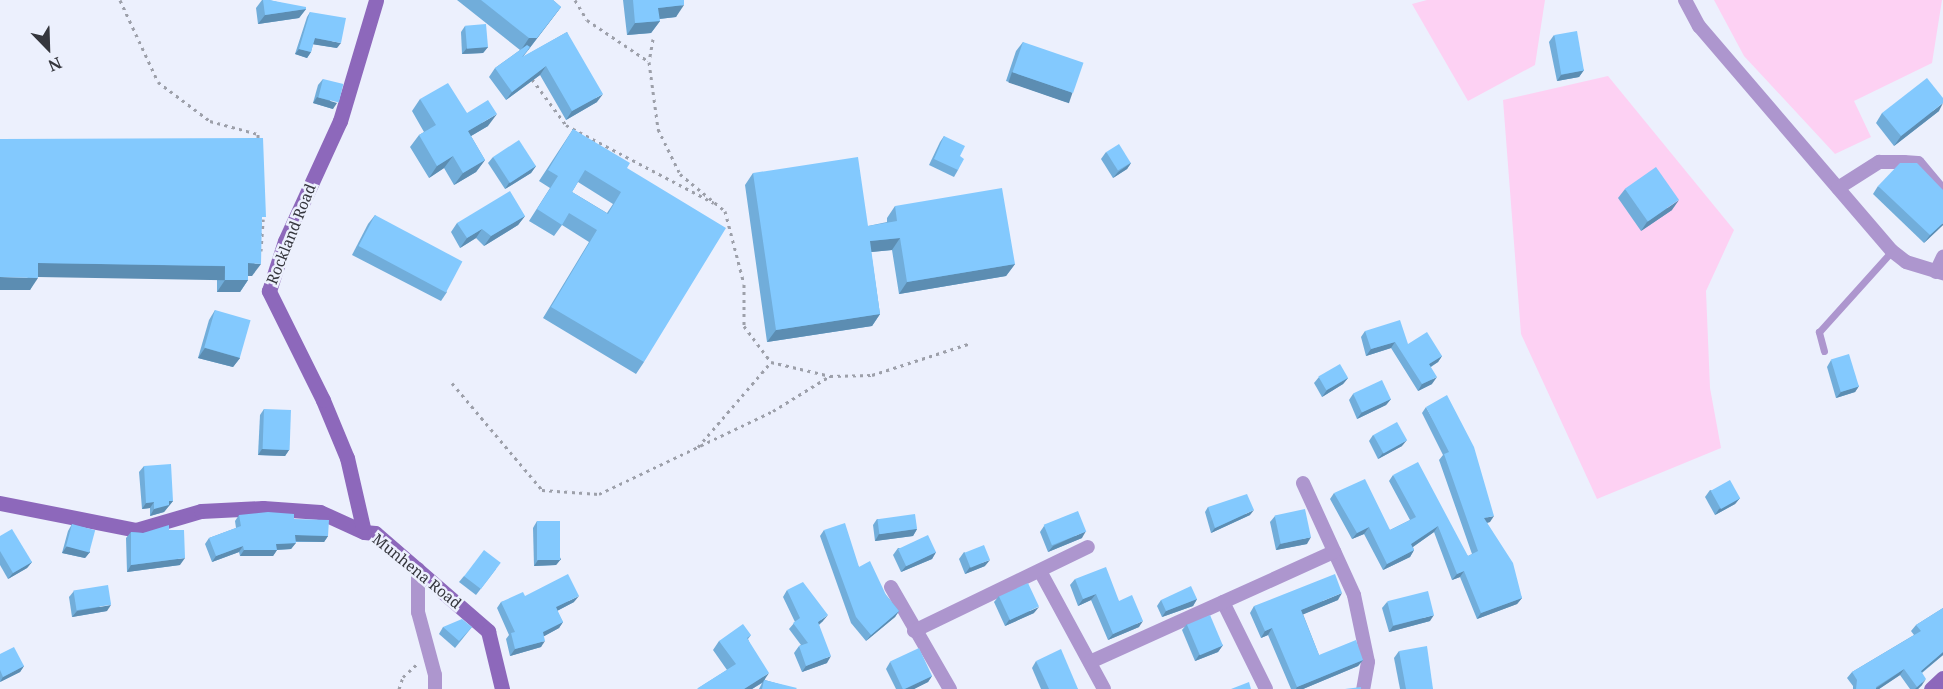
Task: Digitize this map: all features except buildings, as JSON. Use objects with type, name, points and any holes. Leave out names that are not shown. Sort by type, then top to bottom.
[{"type":"street","name":"Rockland Road","points":[[364,532],[346,458],[323,400],[269,291],[285,240],[340,121],[376,0]]},
{"type":"street","points":[[1685,0],[1699,26],[1892,251],[1906,262],[1940,273],[1943,257]]},
{"type":"street","points":[[1838,188],[1879,162],[1911,162],[1918,163],[1943,193]]},
{"type":"street","points":[[1303,483],[1334,552],[1364,629],[1368,662],[1363,689]]},
{"type":"street","name":"Munhena Road","points":[[0,503],[136,530],[201,512],[263,508],[320,512],[364,532],[375,533],[488,631],[502,689]]},
{"type":"street","points":[[914,632],[1088,547]]},
{"type":"street","points":[[1090,662],[1334,552]]},
{"type":"street","points":[[418,569],[418,612],[429,653],[435,689]]},
{"type":"street","points":[[1040,571],[1104,689]]},
{"type":"street","points":[[891,586],[914,632],[950,689]]},
{"type":"street","points":[[1223,602],[1266,689]]},
{"type":"street","points":[[1931,689],[1943,678]]},
{"type":"lane","points":[[1824,351],[1819,332],[1892,251]]},
{"type":"path","points":[[120,0],[158,81],[210,121],[258,134],[259,145]]},
{"type":"path","points":[[575,0],[587,20],[649,62]]},
{"type":"path","points":[[653,39],[649,62],[658,129],[680,174],[725,211],[744,284],[744,326],[771,362],[830,376],[872,375],[971,343]]},
{"type":"path","points":[[529,75],[566,124],[721,207]]},
{"type":"path","points":[[260,254],[262,211]]},
{"type":"path","points":[[696,450],[771,362]]},
{"type":"path","points":[[452,383],[542,490],[599,494],[696,450],[772,411],[830,376]]},
{"type":"path","points":[[399,689],[403,678],[429,653]]},
{"type":"shaded area","points":[[1427,0],[1545,0],[1535,65],[1468,101],[1412,4]]},
{"type":"shaded area","points":[[1714,0],[1942,0],[1932,63],[1854,101],[1871,137],[1835,154],[1744,56]]},
{"type":"shaded area","points":[[1608,76],[1734,230],[1706,291],[1710,388],[1721,448],[1597,499],[1521,334],[1503,100]]}]
